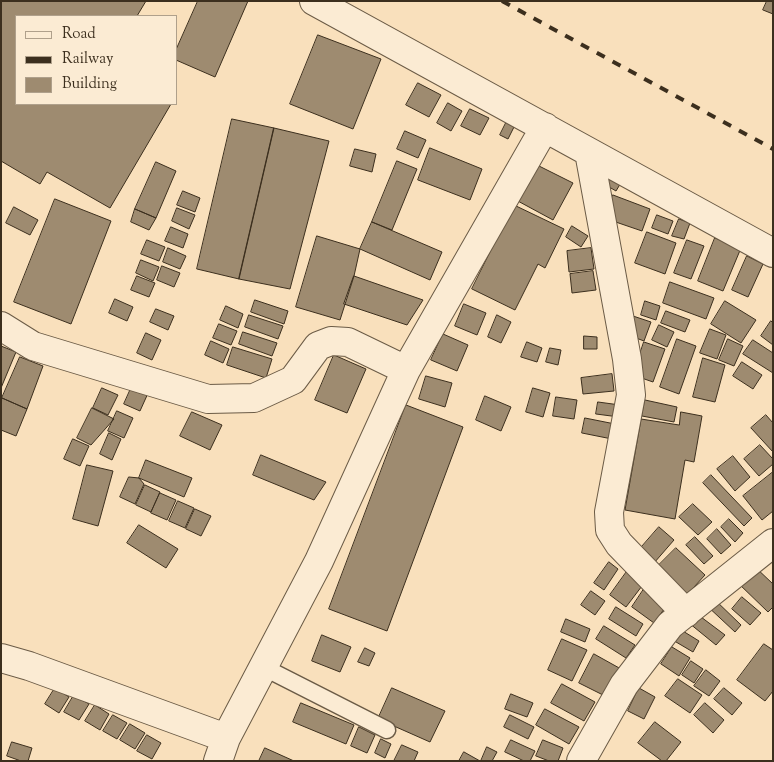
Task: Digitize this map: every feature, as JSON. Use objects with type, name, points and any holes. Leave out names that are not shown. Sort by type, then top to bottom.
[{"type":"street","points":[[314,1],[773,253]]},
{"type":"street","points":[[1,658],[28,666],[222,750],[319,561],[406,370],[545,128]]},
{"type":"street","points":[[589,152],[627,359],[631,395],[608,512],[610,530],[619,544],[686,613]]},
{"type":"street","points":[[1,326],[33,346],[208,399],[254,398],[292,380],[318,346],[331,341],[348,342],[406,370]]},
{"type":"street","points":[[581,761],[624,685],[670,626],[773,543]]},
{"type":"lane","points":[[263,667],[387,730]]},
{"type":"building","points":[[1,1],[146,1],[138,15],[15,15],[15,105],[170,105],[110,208],[47,172],[40,184],[1,161]]},
{"type":"building","points":[[198,1],[248,1],[215,77],[178,61],[178,46]]},
{"type":"building","points":[[767,1],[773,1],[773,14],[763,10]]},
{"type":"building","points":[[318,35],[381,59],[353,129],[290,104]]},
{"type":"building","points":[[418,83],[441,95],[429,117],[406,105]]},
{"type":"building","points":[[448,103],[462,111],[451,131],[437,123]]},
{"type":"building","points":[[470,109],[489,118],[480,135],[461,126]]},
{"type":"building","points":[[232,119],[274,128],[239,279],[197,269]]},
{"type":"building","points":[[507,121],[515,125],[508,139],[500,135]]},
{"type":"building","points":[[274,128],[329,141],[290,289],[239,279]]},
{"type":"building","points":[[405,131],[426,140],[418,158],[397,149]]},
{"type":"building","points":[[430,148],[482,169],[470,200],[418,180]]},
{"type":"building","points":[[355,149],[376,154],[372,172],[350,166]]},
{"type":"building","points":[[397,161],[417,169],[392,230],[372,222]]},
{"type":"building","points":[[156,162],[176,171],[156,218],[135,209]]},
{"type":"building","points":[[535,164],[573,183],[553,220],[516,200]]},
{"type":"building","points":[[605,171],[622,181],[616,191],[599,181]]},
{"type":"building","points":[[183,191],[200,198],[195,212],[177,205]]},
{"type":"building","points":[[613,195],[650,209],[642,231],[604,218]]},
{"type":"building","points":[[55,199],[111,221],[71,324],[14,302]]},
{"type":"building","points":[[514,205],[564,229],[545,268],[538,264],[515,310],[472,289]]},
{"type":"building","points":[[14,207],[38,220],[30,235],[6,223]]},
{"type":"building","points":[[177,208],[195,215],[189,229],[172,221]]},
{"type":"building","points":[[135,209],[156,218],[149,230],[131,222]]},
{"type":"building","points":[[657,215],[673,221],[668,234],[652,228]]},
{"type":"building","points":[[679,219],[690,223],[684,239],[672,236]]},
{"type":"building","points":[[372,222],[442,252],[430,280],[360,249]]},
{"type":"building","points":[[572,226],[588,236],[581,247],[566,237]]},
{"type":"building","points":[[171,227],[188,234],[183,248],[165,241]]},
{"type":"building","points":[[647,232],[676,243],[665,274],[635,263]]},
{"type":"building","points":[[317,236],[360,249],[354,276],[340,320],[296,307]]},
{"type":"building","points":[[715,238],[741,248],[723,291],[698,281]]},
{"type":"building","points":[[147,240],[165,247],[159,261],[141,254]]},
{"type":"building","points":[[687,240],[704,246],[691,279],[674,273]]},
{"type":"building","points":[[168,248],[186,256],[180,269],[163,262]]},
{"type":"building","points":[[591,248],[594,269],[569,272],[567,251]]},
{"type":"building","points":[[747,256],[763,264],[748,297],[732,290]]},
{"type":"building","points":[[141,260],[159,267],[153,281],[136,273]]},
{"type":"building","points":[[162,266],[180,273],[174,287],[157,280]]},
{"type":"building","points":[[593,271],[596,290],[572,293],[570,274]]},
{"type":"building","points":[[137,276],[155,283],[149,297],[131,290]]},
{"type":"building","points":[[354,276],[423,300],[407,325],[344,304]]},
{"type":"building","points":[[670,282],[714,298],[706,319],[663,303]]},
{"type":"building","points":[[115,299],[133,307],[127,321],[109,313]]},
{"type":"building","points":[[255,300],[288,311],[284,324],[251,312]]},
{"type":"building","points":[[645,301],[660,306],[656,320],[641,315]]},
{"type":"building","points":[[725,301],[756,320],[741,343],[711,324]]},
{"type":"building","points":[[464,304],[486,313],[477,335],[455,326]]},
{"type":"building","points":[[226,306],[243,314],[238,328],[220,320]]},
{"type":"building","points":[[156,309],[174,316],[168,330],[150,322]]},
{"type":"building","points":[[666,311],[690,320],[685,332],[661,323]]},
{"type":"building","points":[[249,315],[283,326],[278,339],[245,327]]},
{"type":"building","points":[[497,315],[511,322],[501,343],[488,337]]},
{"type":"building","points":[[630,315],[651,322],[644,341],[623,333]]},
{"type":"building","points":[[771,321],[773,323],[773,345],[761,336]]},
{"type":"building","points":[[219,324],[237,331],[231,345],[213,338]]},
{"type":"building","points":[[659,325],[674,332],[667,347],[652,340]]},
{"type":"building","points":[[710,329],[726,335],[717,359],[700,353]]},
{"type":"building","points":[[243,332],[277,343],[272,356],[239,344]]},
{"type":"building","points":[[146,333],[161,340],[152,360],[137,353]]},
{"type":"building","points":[[443,334],[468,345],[457,371],[431,360]]},
{"type":"building","points":[[584,336],[597,337],[597,349],[584,349]]},
{"type":"building","points":[[677,339],[696,346],[679,394],[660,387]]},
{"type":"building","points":[[728,339],[743,346],[734,366],[719,360]]},
{"type":"building","points":[[753,340],[773,353],[773,373],[743,354]]},
{"type":"building","points":[[211,341],[229,349],[223,363],[205,355]]},
{"type":"building","points":[[527,342],[542,348],[537,362],[521,357]]},
{"type":"building","points":[[644,342],[665,349],[653,382],[633,375]]},
{"type":"building","points":[[1,346],[16,352],[1,388]]},
{"type":"building","points":[[233,347],[272,359],[266,378],[227,365]]},
{"type":"building","points":[[550,348],[561,350],[558,365],[546,362]]},
{"type":"building","points":[[334,355],[366,369],[347,413],[315,400]]},
{"type":"building","points":[[20,357],[43,366],[27,409],[2,398]]},
{"type":"building","points":[[703,358],[725,365],[715,402],[693,397]]},
{"type":"building","points":[[742,362],[762,375],[753,389],[733,376]]},
{"type":"building","points":[[612,374],[614,391],[583,394],[581,378]]},
{"type":"building","points":[[426,376],[452,383],[445,407],[419,399]]},
{"type":"building","points":[[133,384],[149,391],[140,411],[124,404]]},
{"type":"building","points":[[102,388],[118,395],[108,415],[93,408]]},
{"type":"building","points":[[533,388],[550,393],[543,417],[526,412]]},
{"type":"building","points":[[485,396],[511,407],[501,431],[476,420]]},
{"type":"building","points":[[556,397],[577,400],[574,419],[553,416]]},
{"type":"building","points":[[2,398],[27,409],[16,436],[1,430]]},
{"type":"building","points":[[645,400],[677,407],[674,422],[642,416]]},
{"type":"building","points":[[598,402],[620,405],[619,417],[596,414]]},
{"type":"building","points":[[406,405],[463,427],[387,631],[329,609]]},
{"type":"building","points":[[92,408],[114,419],[91,445],[77,438]]},
{"type":"building","points":[[117,411],[133,418],[124,438],[108,431]]},
{"type":"building","points":[[192,412],[222,425],[210,450],[180,436]]},
{"type":"building","points":[[681,412],[702,416],[694,462],[685,460],[675,519],[625,510],[641,419],[679,425]]},
{"type":"building","points":[[766,415],[773,423],[773,452],[751,428]]},
{"type":"building","points":[[585,418],[620,425],[617,440],[582,433]]},
{"type":"building","points":[[109,433],[121,439],[112,460],[100,454]]},
{"type":"building","points":[[73,439],[89,446],[80,466],[64,459]]},
{"type":"building","points":[[760,445],[773,459],[773,464],[759,476],[744,459]]},
{"type":"building","points":[[261,455],[326,482],[314,500],[253,475]]},
{"type":"building","points":[[733,456],[750,477],[735,491],[717,469]]},
{"type":"building","points":[[146,460],[192,478],[184,497],[139,478]]},
{"type":"building","points":[[87,465],[113,471],[98,526],[73,519]]},
{"type":"building","points":[[773,472],[773,511],[762,520],[743,496]]},
{"type":"building","points":[[711,475],[752,518],[744,526],[703,483]]},
{"type":"building","points":[[129,477],[139,478],[144,484],[135,504],[120,497]]},
{"type":"building","points":[[145,485],[160,492],[151,512],[136,505]]},
{"type":"building","points":[[160,493],[176,500],[167,520],[151,513]]},
{"type":"building","points":[[178,501],[194,508],[185,528],[169,521]]},
{"type":"building","points":[[693,504],[712,522],[698,535],[679,517]]},
{"type":"building","points":[[195,509],[211,516],[201,536],[186,529]]},
{"type":"building","points":[[729,519],[743,533],[735,542],[721,527]]},
{"type":"building","points":[[139,525],[178,549],[166,568],[127,543]]},
{"type":"building","points":[[659,527],[674,540],[654,563],[639,550]]},
{"type":"building","points":[[717,529],[731,545],[721,554],[707,539]]},
{"type":"building","points":[[695,537],[713,556],[704,564],[686,545]]},
{"type":"building","points":[[676,548],[705,575],[684,598],[654,570]]},
{"type":"building","points":[[609,562],[618,569],[604,590],[594,583]]},
{"type":"building","points":[[753,565],[773,584],[773,607],[768,612],[737,582]]},
{"type":"building","points":[[628,570],[645,582],[626,607],[610,595]]},
{"type":"building","points":[[644,589],[667,605],[654,623],[632,607]]},
{"type":"building","points":[[591,591],[605,601],[595,615],[581,605]]},
{"type":"building","points":[[712,597],[741,625],[735,632],[705,604]]},
{"type":"building","points":[[742,597],[761,613],[750,625],[732,609]]},
{"type":"building","points":[[616,607],[643,624],[636,636],[609,619]]},
{"type":"building","points":[[697,614],[725,635],[716,645],[689,623]]},
{"type":"building","points":[[566,619],[590,629],[585,642],[561,632]]},
{"type":"building","points":[[604,626],[635,645],[626,658],[596,639]]},
{"type":"building","points":[[678,628],[699,641],[693,652],[671,639]]},
{"type":"building","points":[[322,635],[351,647],[340,672],[312,661]]},
{"type":"building","points":[[562,639],[587,650],[572,681],[548,670]]},
{"type":"building","points":[[764,644],[773,650],[773,691],[765,701],[737,680]]},
{"type":"building","points":[[672,647],[690,658],[679,676],[661,664]]},
{"type":"building","points":[[365,648],[375,653],[369,666],[358,662]]},
{"type":"building","points":[[594,654],[621,669],[607,697],[579,683]]},
{"type":"building","points":[[691,661],[703,669],[694,683],[682,675]]},
{"type":"building","points":[[706,670],[720,681],[709,696],[694,686]]},
{"type":"building","points":[[678,679],[702,695],[690,713],[665,696]]},
{"type":"building","points":[[562,684],[595,702],[584,721],[551,703]]},
{"type":"building","points":[[55,688],[69,697],[59,713],[45,704]]},
{"type":"building","points":[[392,688],[445,711],[430,742],[378,719]]},
{"type":"building","points":[[639,688],[655,697],[644,719],[628,711]]},
{"type":"building","points":[[724,688],[742,703],[732,715],[714,699]]},
{"type":"building","points":[[511,694],[533,703],[527,717],[505,709]]},
{"type":"building","points":[[74,695],[89,704],[79,720],[64,712]]},
{"type":"building","points":[[301,703],[354,725],[346,744],[293,722]]},
{"type":"building","points":[[705,703],[724,720],[713,733],[694,715]]},
{"type":"building","points":[[95,705],[109,714],[100,730],[85,721]]},
{"type":"building","points":[[545,709],[579,727],[569,744],[536,725]]},
{"type":"building","points":[[113,715],[127,723],[117,739],[103,731]]},
{"type":"building","points":[[510,715],[534,727],[528,739],[504,727]]},
{"type":"building","points":[[655,722],[681,742],[666,761],[662,761],[638,743]]},
{"type":"building","points":[[130,724],[145,733],[135,749],[120,740]]},
{"type":"building","points":[[359,727],[375,735],[367,753],[351,746]]},
{"type":"building","points":[[147,735],[161,743],[152,759],[137,751]]},
{"type":"building","points":[[381,739],[391,744],[385,758],[375,753]]},
{"type":"building","points":[[511,740],[535,751],[530,761],[524,761],[505,752]]},
{"type":"building","points":[[543,740],[563,748],[558,761],[549,761],[536,756]]},
{"type":"building","points":[[12,742],[32,748],[28,761],[21,761],[7,756]]},
{"type":"building","points":[[402,745],[418,752],[414,761],[394,761]]},
{"type":"building","points":[[487,747],[497,752],[492,761],[481,761]]},
{"type":"building","points":[[265,748],[294,761],[259,761]]},
{"type":"building","points":[[464,752],[480,761],[459,761]]},
{"type":"railway","points":[[502,1],[773,149]]}]
